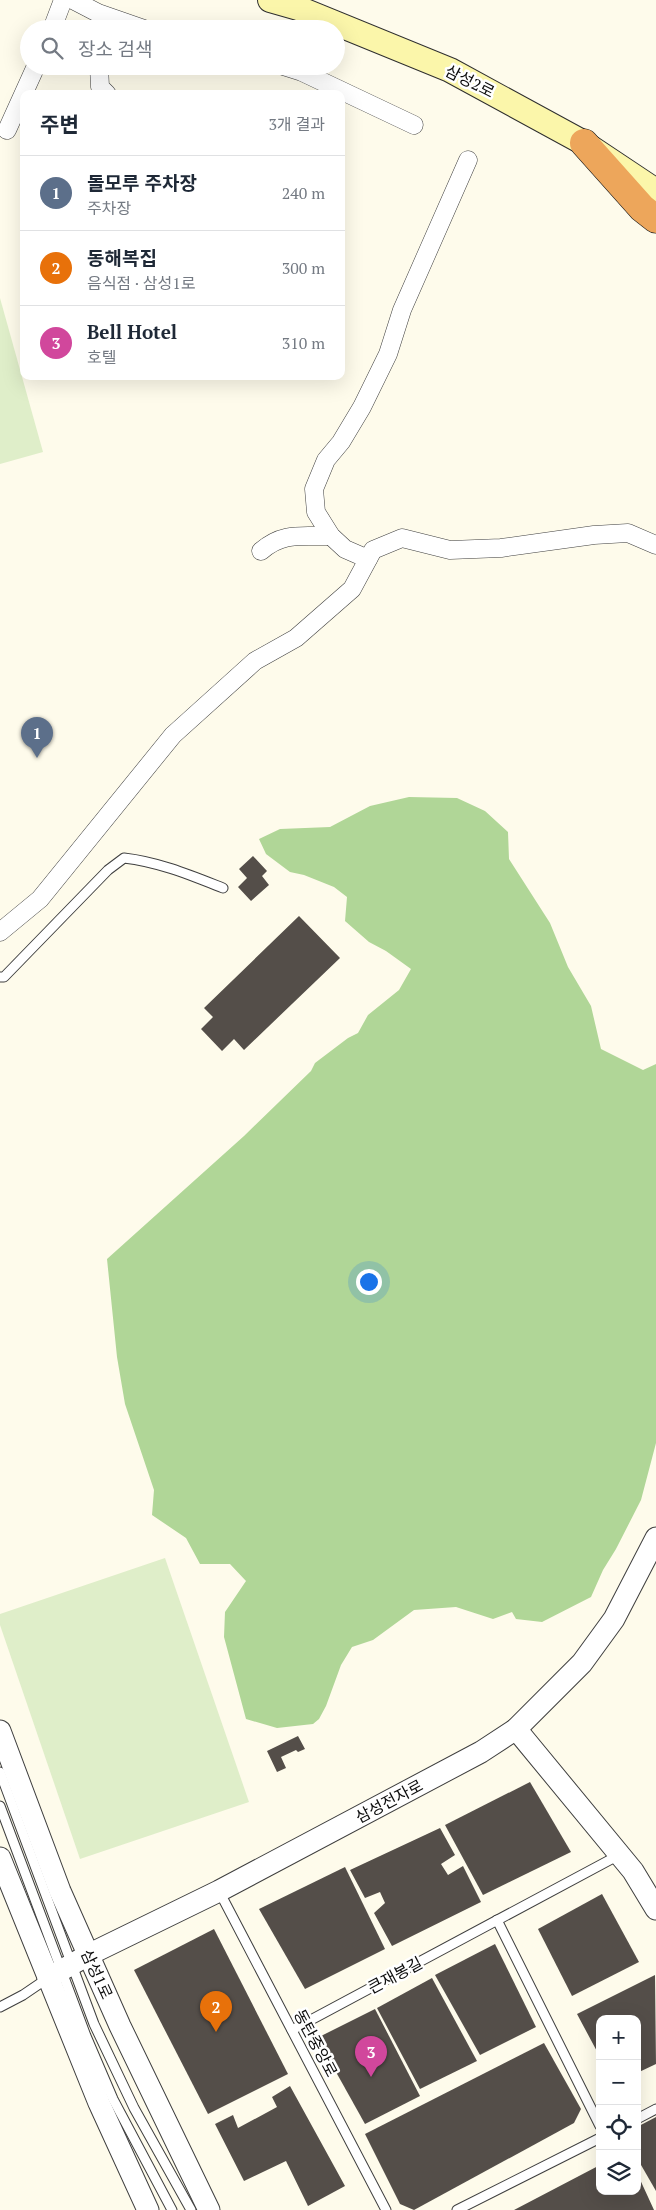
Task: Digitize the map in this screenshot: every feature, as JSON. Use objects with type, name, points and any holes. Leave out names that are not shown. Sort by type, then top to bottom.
[{"type":"highway","points":[[584,143],[642,208],[656,219]]},
{"type":"main road","name":"삼성2로","points":[[270,0],[298,8],[327,20]]},
{"type":"main road","name":"삼성2로","points":[[345,27],[450,70],[584,143],[656,191]]},
{"type":"street","points":[[55,20],[63,0]]},
{"type":"street","points":[[72,0],[106,20]]},
{"type":"street","points":[[25,90],[32,75]]},
{"type":"street","points":[[99,75],[100,86],[103,90]]},
{"type":"street","points":[[308,75],[340,90]]},
{"type":"street","points":[[345,92],[414,125]]},
{"type":"street","points":[[7,130],[20,101]]},
{"type":"street","points":[[368,559],[345,550],[331,536],[316,512],[314,489],[326,460],[341,442],[362,407],[388,354],[402,310],[468,160]]},
{"type":"street","points":[[0,931],[40,899],[172,734],[255,661],[296,638],[352,589],[373,550],[402,538],[450,550],[500,548],[594,534],[628,533],[656,545]]},
{"type":"street","points":[[261,551],[268,544],[289,536],[331,536]]},
{"type":"street","name":"삼성전자로","points":[[67,1967],[219,1891],[481,1752],[516,1729],[582,1663],[614,1619],[656,1538]]},
{"type":"street","points":[[516,1729],[633,1871],[656,1909]]},
{"type":"street","name":"삼성1로","points":[[0,1732],[60,1891],[67,1967],[99,2103],[148,2210]]},
{"type":"street","name":"삼성1로","points":[[0,1858],[67,1967],[209,2210]]},
{"type":"lane","points":[[0,977],[4,977],[108,870],[124,858],[168,866],[223,888]]},
{"type":"lane","points":[[0,1772],[67,1967],[86,2036],[113,2099],[172,2210]]},
{"type":"lane","points":[[0,1806],[67,1967],[134,2108],[191,2210]]},
{"type":"lane","name":"큰재봉길","points":[[292,2030],[619,1855]]},
{"type":"lane","name":"동탄중앙로","points":[[219,1891],[386,2210]]},
{"type":"lane","points":[[497,1920],[596,2118]]},
{"type":"lane","points":[[0,2007],[67,1967]]},
{"type":"lane","points":[[641,2117],[656,2109]]},
{"type":"lane","points":[[457,2210],[596,2140]]},
{"type":"green space","points":[[0,298],[20,370],[20,380],[23,380],[43,452],[0,464]]},
{"type":"green space","points":[[409,797],[457,798],[485,811],[508,832],[509,859],[550,923],[568,967],[591,1006],[601,1049],[643,1070],[656,1064],[656,1443],[641,1500],[603,1570],[591,1597],[542,1622],[516,1619],[512,1612],[493,1619],[456,1607],[414,1610],[373,1640],[352,1647],[341,1665],[326,1706],[319,1719],[313,1724],[277,1728],[246,1719],[224,1637],[225,1612],[246,1581],[230,1564],[200,1564],[186,1538],[152,1515],[154,1490],[125,1404],[117,1357],[107,1259],[244,1136],[311,1071],[315,1063],[348,1038],[358,1033],[368,1015],[399,990],[411,969],[386,951],[369,942],[345,921],[347,897],[334,887],[304,875],[290,872],[266,854],[259,839],[280,829],[330,827],[370,806]]},
{"type":"green space","points":[[165,1558],[249,1802],[80,1859],[0,1625],[0,1614]]},
{"type":"building","points":[[253,856],[267,871],[262,876],[269,885],[251,901],[238,887],[247,878],[239,869]]},
{"type":"building","points":[[299,916],[340,958],[244,1050],[234,1039],[222,1051],[201,1029],[213,1017],[204,1008]]},
{"type":"building","points":[[298,1736],[305,1749],[298,1752],[296,1750],[281,1757],[286,1768],[277,1772],[267,1751]]},
{"type":"building","points":[[530,1782],[571,1852],[483,1895],[445,1825]]},
{"type":"building","points":[[440,1828],[455,1855],[441,1864],[448,1875],[463,1866],[481,1902],[392,1946],[374,1913],[385,1903],[380,1892],[365,1898],[350,1870]]},
{"type":"building","points":[[345,1867],[385,1949],[305,1989],[259,1909]]},
{"type":"building","points":[[602,1894],[639,1962],[572,1996],[538,1929]]},
{"type":"building","points":[[214,1929],[288,2074],[208,2114],[134,1970]]},
{"type":"building","points":[[495,1944],[536,2027],[480,2055],[435,1975]]},
{"type":"building","points":[[655,1975],[656,2064],[641,2071],[641,2015],[596,2015],[596,2050],[577,2014]]},
{"type":"building","points":[[432,1978],[477,2061],[420,2089],[377,2008]]},
{"type":"building","points":[[375,2009],[420,2096],[365,2124],[317,2038]]},
{"type":"building","points":[[544,2043],[581,2109],[574,2123],[414,2210],[400,2204],[365,2134]]},
{"type":"building","points":[[290,2086],[345,2186],[308,2206],[286,2161],[244,2181],[215,2124],[233,2115],[238,2128],[277,2107],[272,2097]]},
{"type":"building","points":[[656,2117],[656,2191],[641,2165],[641,2125]]},
{"type":"building","points":[[596,2167],[596,2195],[641,2195],[641,2182],[654,2210],[514,2210]]},
{"type":"place","name":"돌모루 주차장","points":[[37,758]]},
{"type":"place","name":"동해복집","points":[[216,2032]]},
{"type":"place","name":"Bell Hotel","points":[[371,2077]]}]
